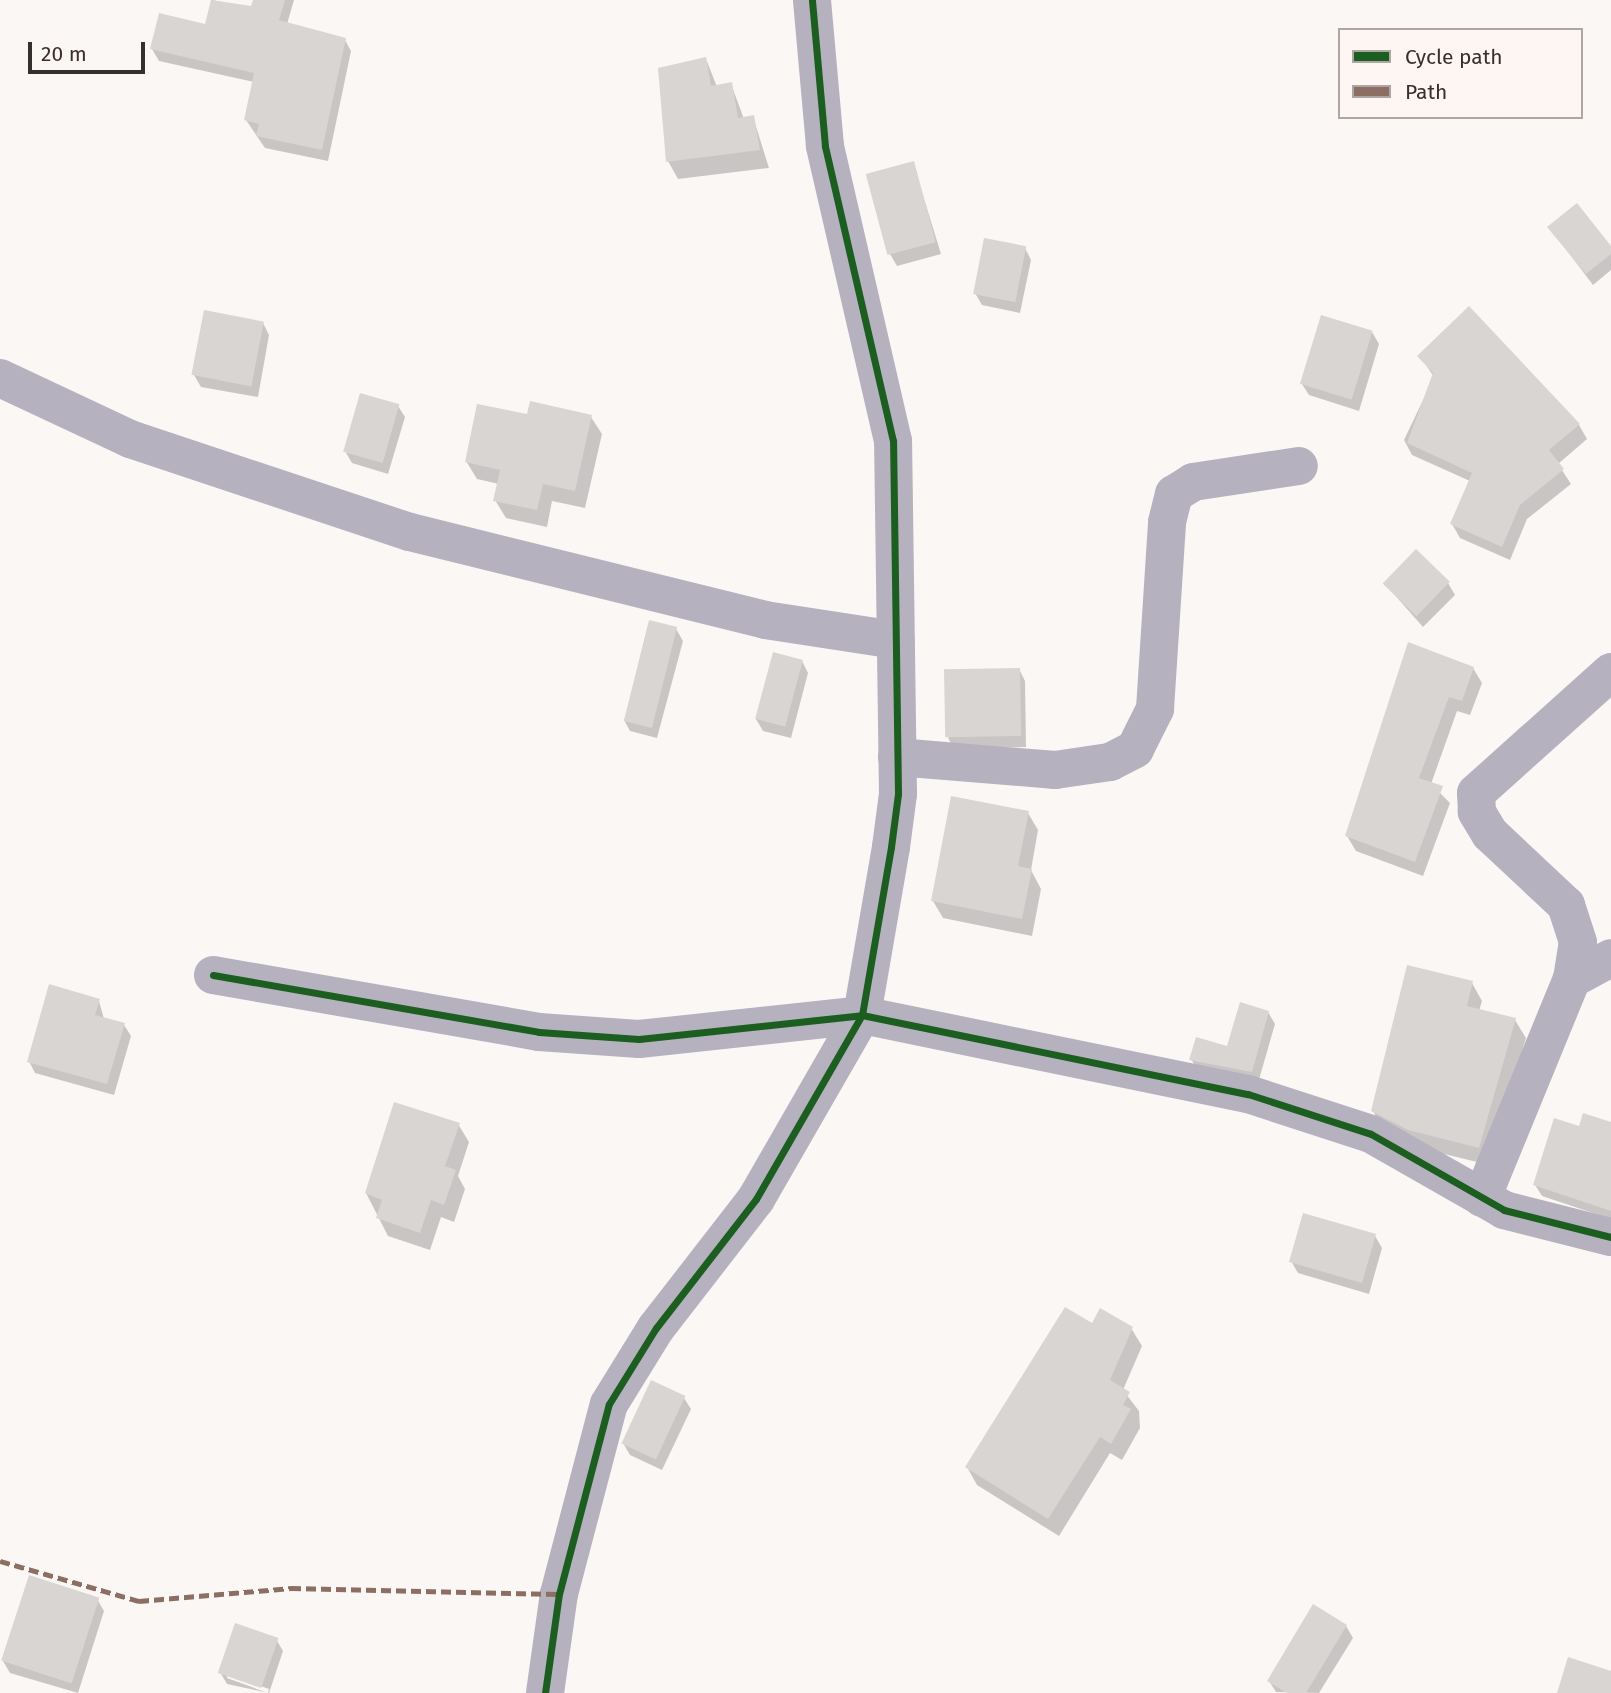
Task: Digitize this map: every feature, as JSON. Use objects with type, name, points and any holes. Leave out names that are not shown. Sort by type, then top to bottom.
[{"type":"street","points":[[545,1693],[559,1594],[609,1404],[656,1328],[756,1199],[862,1015],[891,848],[897,757],[893,441],[825,146],[804,1]]},
{"type":"street","points":[[0,378],[130,439],[410,532],[765,620],[895,640]]},
{"type":"street","points":[[897,757],[1055,770],[1110,762],[1135,749],[1155,709],[1167,522],[1174,494],[1193,482],[1299,466]]},
{"type":"street","points":[[1482,1198],[1572,979],[1578,942],[1566,905],[1490,834],[1478,812],[1476,793],[1611,672]]},
{"type":"street","points":[[1572,979],[1611,958]]},
{"type":"street","points":[[213,975],[539,1032],[639,1039],[862,1015],[1248,1094],[1371,1134],[1504,1210],[1611,1237]]},
{"type":"building","points":[[211,0],[251,6],[253,0],[285,0],[279,20],[346,38],[322,150],[256,136],[259,124],[244,120],[254,73],[150,49],[159,13],[205,24]]},
{"type":"building","points":[[706,57],[711,86],[732,82],[738,118],[754,115],[760,150],[666,162],[658,68]]},
{"type":"building","points":[[914,161],[936,242],[887,255],[866,174]]},
{"type":"building","points":[[1577,203],[1611,246],[1611,254],[1586,274],[1547,227]]},
{"type":"building","points":[[984,238],[1026,246],[1015,302],[973,294]]},
{"type":"building","points":[[1469,306],[1580,424],[1549,450],[1564,469],[1520,505],[1502,547],[1450,524],[1472,473],[1407,443],[1433,373],[1417,356]]},
{"type":"building","points":[[204,310],[264,322],[251,386],[191,375]]},
{"type":"building","points":[[1321,315],[1373,331],[1352,400],[1300,384]]},
{"type":"building","points":[[360,393],[399,404],[383,463],[343,452]]},
{"type":"building","points":[[530,401],[592,415],[575,491],[543,484],[537,510],[493,501],[500,470],[465,462],[477,404],[527,414]]},
{"type":"building","points":[[1416,549],[1450,582],[1416,616],[1383,584]]},
{"type":"building","points":[[649,620],[677,627],[652,728],[624,721]]},
{"type":"building","points":[[1408,642],[1474,667],[1462,701],[1449,697],[1419,778],[1443,786],[1415,862],[1345,836]]},
{"type":"building","points":[[773,652],[803,660],[785,727],[755,719]]},
{"type":"building","points":[[1020,668],[1021,736],[945,737],[944,669]]},
{"type":"building","points":[[951,796],[1029,811],[1018,866],[1032,869],[1022,919],[931,901]]},
{"type":"building","points":[[1407,965],[1473,981],[1467,1006],[1516,1018],[1479,1148],[1408,1130],[1371,1111]]},
{"type":"building","points":[[49,984],[100,999],[95,1015],[125,1023],[107,1084],[27,1062]]},
{"type":"building","points":[[1240,1002],[1269,1011],[1252,1072],[1189,1060],[1196,1037],[1227,1046]]},
{"type":"building","points":[[394,1102],[460,1123],[445,1166],[456,1170],[444,1205],[431,1200],[420,1233],[376,1218],[382,1200],[365,1193]]},
{"type":"building","points":[[1583,1113],[1611,1122],[1611,1211],[1533,1185],[1554,1118],[1579,1126]]},
{"type":"building","points":[[1303,1213],[1376,1234],[1362,1283],[1289,1262]]},
{"type":"building","points":[[1065,1307],[1092,1323],[1100,1308],[1133,1327],[1110,1380],[1130,1392],[1123,1405],[1131,1409],[1111,1444],[1100,1437],[1048,1519],[965,1467]]},
{"type":"building","points":[[651,1380],[685,1396],[656,1460],[621,1443]]},
{"type":"building","points":[[29,1575],[99,1598],[72,1683],[1,1661]]},
{"type":"building","points":[[1313,1604],[1347,1625],[1306,1693],[1287,1693],[1267,1681]]},
{"type":"building","points":[[235,1623],[278,1638],[261,1688],[218,1673]]},
{"type":"building","points":[[1568,1657],[1611,1671],[1611,1693],[1557,1693]]},
{"type":"marked path","points":[[0,1561],[139,1601],[291,1588],[559,1594]]},
{"type":"cycle path","points":[[545,1693],[559,1594],[609,1404],[656,1328],[756,1199],[862,1015],[891,847],[898,794],[893,441],[825,146],[812,0]]},
{"type":"cycle path","points":[[213,975],[539,1032],[639,1039],[862,1015],[1248,1094],[1371,1134],[1504,1210],[1611,1237]]}]
